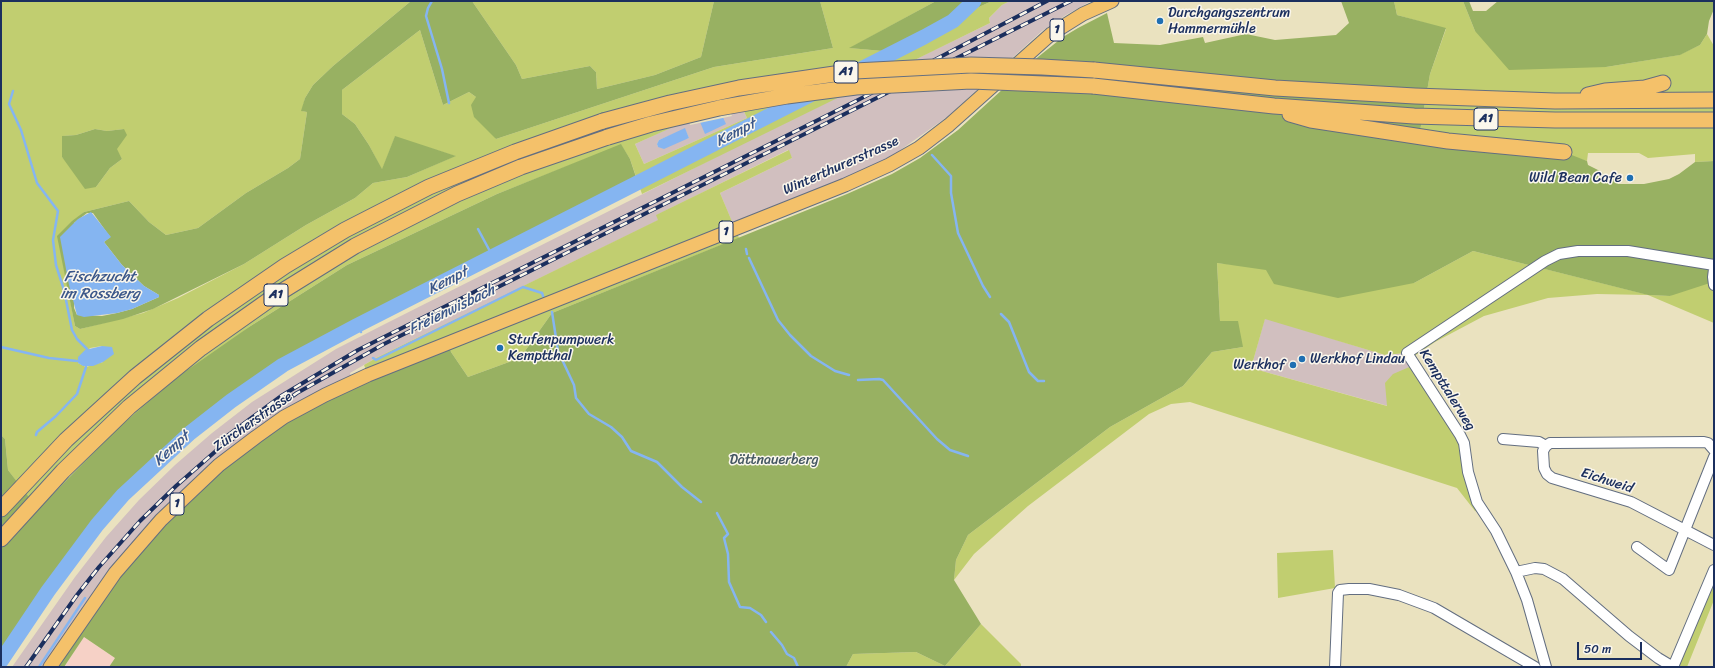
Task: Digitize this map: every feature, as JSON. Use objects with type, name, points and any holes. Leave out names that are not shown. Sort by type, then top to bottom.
[{"type":"highway","name":"A1","points":[[1,510],[66,440],[140,372],[208,319],[285,266],[359,222],[429,188],[515,152],[603,121],[670,103],[731,89],[855,71],[971,65],[1042,66],[1322,91],[1555,101],[1714,100]]},
{"type":"highway","name":"A1","points":[[1,539],[63,471],[130,407],[201,348],[276,294],[355,246],[457,194],[528,164],[608,137],[666,120],[719,108],[788,96],[849,88],[972,81],[1093,86],[1258,104],[1375,114],[1500,119],[1714,120]]},
{"type":"highway","name":"A1","points":[[1555,101],[1605,91],[1645,88],[1663,83]]},
{"type":"highway","points":[[1258,104],[1311,120],[1419,137],[1497,147],[1564,152]]},
{"type":"main road","name":"Winterthurerstrasse","points":[[548,303],[845,185],[896,161],[919,148],[949,125],[1051,34],[1083,14],[1112,1]]},
{"type":"main road","name":"Zürcherstrasse","points":[[50,667],[108,582],[145,537],[206,476],[256,437],[294,411],[345,385],[548,303]]},
{"type":"street","name":"Kempttalerweg","points":[[1546,667],[1527,600],[1516,572],[1496,531],[1477,502],[1468,472],[1464,443],[1406,353],[1545,261],[1559,254],[1578,251],[1628,251],[1714,265]]},
{"type":"street","points":[[1714,269],[1712,277],[1714,285]]},
{"type":"street","points":[[1503,439],[1539,442],[1546,446],[1550,443],[1704,442],[1708,443],[1714,450]]},
{"type":"street","name":"Eichweid","points":[[1546,446],[1543,451],[1544,468],[1547,474],[1552,478],[1631,502],[1714,545]]},
{"type":"street","points":[[1637,547],[1669,570],[1714,457]]},
{"type":"street","points":[[1516,572],[1536,568],[1544,569],[1558,576],[1629,636],[1663,662],[1673,667],[1714,570]]},
{"type":"street","points":[[1335,667],[1337,599],[1340,590],[1349,588],[1369,589],[1399,595],[1434,608],[1535,667]]},
{"type":"shaded area","points":[[1010,1],[1091,1],[1042,31],[947,117],[899,151],[902,158],[735,229],[720,193],[792,158],[788,150],[657,215],[659,220],[376,358],[350,373],[351,376],[294,404],[243,438],[220,457],[155,517],[115,563],[43,667],[12,667],[75,577],[106,537],[139,500],[175,465],[212,433],[252,402],[336,349],[742,144],[990,23],[989,18],[1002,5]]},
{"type":"shaded area","points":[[738,97],[747,118],[644,164],[635,144]],"holes":[[[685,129],[689,138],[658,147],[657,144],[659,140]]]},
{"type":"shaded area","points":[[1265,318],[1385,355],[1407,353],[1414,365],[1388,406],[1251,368]]},
{"type":"shaded area","points":[[84,637],[115,658],[109,667],[64,667]]},
{"type":"green space","points":[[1,1],[411,1],[333,66],[313,85],[305,98],[302,111],[307,112],[300,159],[288,168],[246,193],[198,228],[166,235],[149,222],[129,201],[84,212],[58,236],[75,326],[80,329],[143,313],[178,298],[244,264],[306,225],[355,198],[373,183],[407,177],[455,156],[395,137],[382,170],[369,145],[355,124],[342,114],[342,90],[420,30],[443,105],[469,92],[476,97],[496,139],[714,67],[833,48],[820,1],[936,1],[850,48],[883,51],[992,1],[1010,1],[1002,5],[989,18],[990,23],[642,194],[630,159],[621,145],[497,194],[347,265],[249,327],[116,430],[37,509],[8,470],[5,439],[1,435]],"holes":[[[738,98],[747,118],[644,164],[635,144]],[[95,129],[107,131],[124,129],[116,149],[122,159],[110,168],[96,187],[62,157],[63,136],[76,135]],[[102,346],[103,362],[86,367],[78,363],[90,348]]]},
{"type":"green space","points":[[411,1],[472,1],[516,65],[522,79],[590,66],[596,72],[597,89],[655,75],[701,57],[714,1],[820,1],[833,48],[714,67],[496,139],[474,117],[471,105],[476,97],[469,92],[443,105],[420,30],[342,90],[342,114],[355,124],[369,145],[382,169],[395,136],[456,156],[407,177],[373,183],[355,198],[306,225],[244,264],[153,309],[123,319],[80,329],[75,326],[57,236],[72,221],[84,212],[129,201],[149,222],[166,235],[198,228],[246,193],[288,168],[300,159],[307,112],[301,111],[305,98],[313,85],[333,66]],"holes":[[[87,213],[93,213],[110,237],[104,242],[122,265],[144,286],[159,295],[159,297],[132,309],[117,313],[102,316],[77,315],[74,308],[74,223]]]},
{"type":"green space","points":[[472,1],[714,1],[701,57],[655,75],[597,89],[596,72],[590,66],[522,79],[516,65]]},
{"type":"green space","points":[[936,1],[992,1],[883,51],[849,48]]},
{"type":"green space","name":"Dättnauerberg","points":[[1341,1],[1394,1],[1397,15],[1446,28],[1430,74],[1419,137],[1564,152],[1587,161],[1588,165],[1602,172],[1605,177],[1615,177],[1618,184],[1644,184],[1669,179],[1679,174],[1695,162],[1714,161],[1713,282],[1670,296],[1648,295],[1473,251],[1414,283],[1338,298],[1274,284],[1266,270],[1217,263],[1220,321],[1238,321],[1243,347],[1212,352],[1183,386],[1110,427],[968,535],[956,560],[954,580],[981,624],[945,666],[916,652],[853,654],[846,667],[109,667],[115,658],[84,637],[64,667],[50,667],[122,564],[265,430],[448,343],[451,352],[468,377],[520,358],[552,313],[847,194],[892,174],[920,158],[958,130],[1038,57],[1063,37],[1107,13],[1114,43],[1160,45],[1203,37],[1205,43],[1246,34],[1275,40],[1336,35],[1349,23]]},
{"type":"green space","points":[[1394,1],[1463,1],[1475,31],[1606,67],[1679,55],[1700,45],[1707,34],[1714,46],[1714,161],[1695,162],[1695,154],[1648,158],[1639,153],[1588,153],[1587,161],[1577,158],[1419,137],[1430,74],[1446,29],[1397,15]]},
{"type":"green space","points":[[1463,1],[1469,1],[1473,11],[1486,11],[1498,1],[1714,1],[1714,9],[1709,21],[1707,34],[1700,45],[1680,55],[1606,67],[1509,70],[1475,31]]},
{"type":"green space","points":[[95,129],[107,131],[124,129],[127,135],[117,149],[122,159],[110,168],[96,187],[85,189],[62,157],[62,136],[76,135]]},
{"type":"green space","points":[[621,144],[630,159],[636,177],[497,258],[289,368],[226,410],[162,467],[125,487],[94,522],[50,579],[1,656],[1,435],[5,439],[8,470],[38,509],[116,430],[176,378],[249,327],[347,265],[497,194]]},
{"type":"green space","points":[[789,150],[792,158],[720,193],[739,238],[552,313],[520,358],[468,377],[451,352],[448,344],[368,375],[364,365],[376,358],[658,220],[656,215]]},
{"type":"green space","points":[[1473,251],[1649,295],[1670,296],[1714,269],[1714,323],[1648,295],[1597,294],[1548,298],[1484,316],[1435,342],[1410,359],[1406,353],[1385,355],[1265,319],[1251,368],[1387,406],[1385,383],[1393,374],[1414,365],[1460,435],[1483,513],[1475,511],[1457,488],[1190,402],[1171,404],[1149,414],[1028,506],[974,554],[954,580],[956,560],[968,535],[1110,427],[1183,386],[1212,352],[1243,347],[1220,321],[1217,263],[1414,283]]},
{"type":"green space","points":[[1333,550],[1335,588],[1278,598],[1277,553]]},
{"type":"green space","points":[[1714,569],[1714,600],[1687,667],[1673,667]]},
{"type":"green space","points":[[981,624],[1021,664],[1021,667],[846,667],[853,654],[916,652],[945,666]]},
{"type":"water","points":[[721,113],[726,124],[705,134],[700,122]]},
{"type":"water","points":[[685,128],[689,138],[664,149],[658,147],[657,144],[659,140]]},
{"type":"water","name":"Fischzucht im Rossberg","points":[[91,212],[111,237],[104,242],[122,265],[144,286],[159,295],[159,297],[132,309],[117,313],[84,317],[77,315],[69,285],[60,237],[78,219]]},
{"type":"water","points":[[102,346],[112,347],[114,354],[103,362],[93,366],[83,366],[78,363],[78,357],[85,350]]},
{"type":"pier","points":[[729,109],[732,116],[690,125],[689,122]]},
{"type":"waterway","points":[[432,1],[426,16],[442,69],[449,103]]},
{"type":"waterway","name":"Kempt","points":[[1,661],[48,591],[97,525],[123,495],[190,433],[231,401],[283,365],[356,326],[924,37],[953,21],[974,1]]},
{"type":"waterway","points":[[13,91],[9,104],[21,130],[37,183],[58,211],[53,240],[56,265],[64,290],[72,330],[77,339],[87,349]]},
{"type":"waterway","points":[[932,155],[951,176],[951,193],[958,233],[983,286],[990,297]]},
{"type":"waterway","points":[[478,229],[493,257]]},
{"type":"waterway","points":[[746,249],[747,254]]},
{"type":"waterway","points":[[749,258],[778,320],[790,335],[811,356],[835,371],[849,375]]},
{"type":"waterway","name":"Freienwisbach","points":[[373,358],[376,360],[523,287],[542,293],[543,296]]},
{"type":"waterway","name":"Freienwisbach","points":[[552,312],[558,351],[574,385],[576,398],[589,414],[611,427],[622,437],[631,451],[657,462],[682,487],[701,502]]},
{"type":"waterway","points":[[1001,314],[1009,322],[1029,372],[1038,381],[1044,381]]},
{"type":"waterway","name":"Freienwisbach","points":[[356,326],[361,332]]},
{"type":"waterway","points":[[1,347],[49,358],[77,361]]},
{"type":"waterway","points":[[36,435],[37,432],[56,416],[77,394],[86,367]]},
{"type":"waterway","points":[[858,380],[883,380],[937,439],[950,450],[968,456]]},
{"type":"waterway","name":"Freienwisbach","points":[[717,513],[728,534],[724,538],[728,554],[729,582],[740,607],[750,608],[761,615],[766,622]]},
{"type":"waterway","points":[[39,667],[85,598]]},
{"type":"waterway","name":"Freienwisbach","points":[[771,632],[782,645],[787,654],[794,658],[798,667]]},
{"type":"railway","points":[[216,444],[281,396],[358,350],[860,99],[1047,1]]},
{"type":"railway","points":[[26,667],[77,595],[99,567],[140,521],[176,486],[217,450],[297,393],[384,344],[1071,1]]},
{"type":"place","name":"Durchgangszentrum Hammermühle","points":[[1160,21]]},
{"type":"place","name":"Wild Bean Cafe","points":[[1630,178]]},
{"type":"place","name":"Stufenpumpwerk Kemptthal","points":[[500,348]]},
{"type":"place","name":"Werkhof Lindau","points":[[1302,359]]},
{"type":"place","name":"Werkhof","points":[[1293,365]]}]
